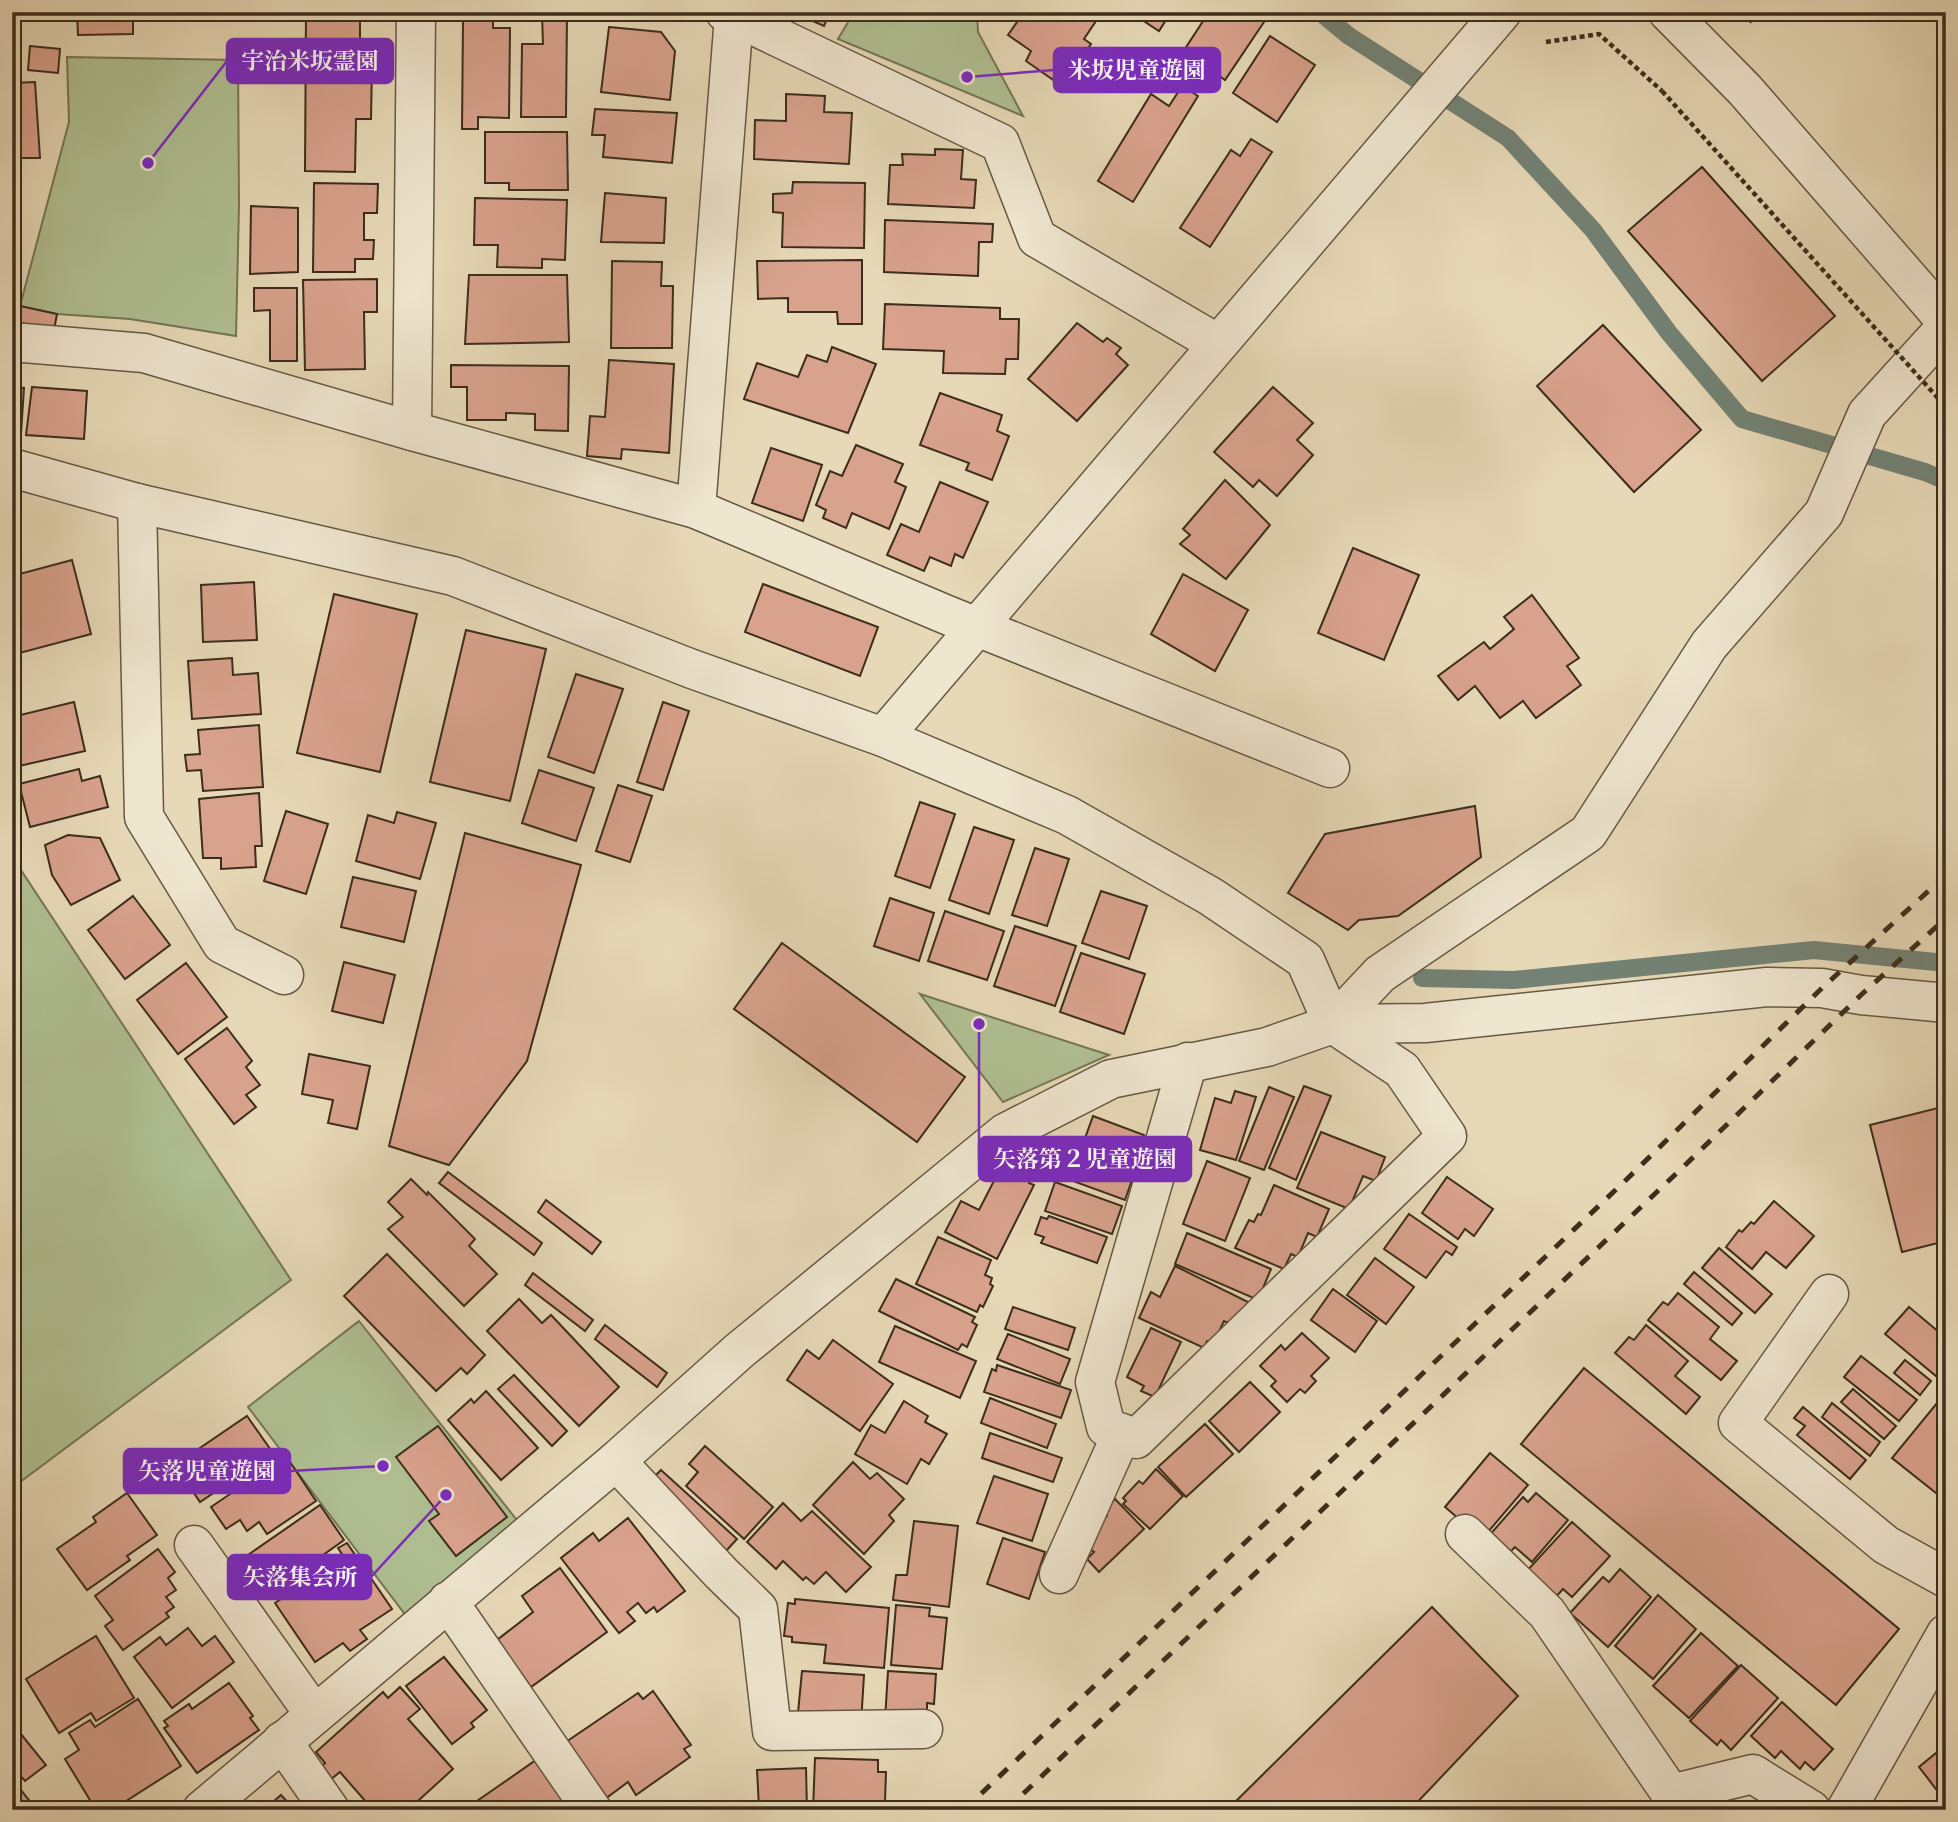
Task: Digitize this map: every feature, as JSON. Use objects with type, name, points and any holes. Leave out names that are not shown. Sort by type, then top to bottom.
[{"type":"street","points":[[412,431],[416,12]]},
{"type":"street","points":[[883,737],[1502,12]]},
{"type":"street","points":[[1668,12],[1745,90],[1946,321]]},
{"type":"street","points":[[696,509],[729,14],[1000,143],[1037,238],[1218,344]]},
{"type":"street","points":[[1332,1024],[1380,974],[1588,833],[1709,645],[1824,513],[1867,414],[1946,327]]},
{"type":"street","points":[[12,342],[144,353],[412,431],[696,509],[978,627],[1330,768]]},
{"type":"street","points":[[12,468],[137,503],[453,576],[692,669],[883,737],[1067,816],[1210,896],[1305,960],[1332,1024],[1402,1070],[1447,1136],[1136,1439],[1105,1427],[1095,1382],[1188,1062]]},
{"type":"street","points":[[137,503],[144,817],[222,944],[285,975]]},
{"type":"street","points":[[202,1810],[616,1461],[739,1351],[1005,1133],[1111,1079],[1267,1047],[1332,1024],[1425,1023],[1767,987],[1822,988],[1861,995],[1946,1003]]},
{"type":"street","points":[[1829,1294],[1738,1423],[1886,1545],[1946,1578]]},
{"type":"street","points":[[1059,1574],[1122,1433]]},
{"type":"street","points":[[616,1461],[758,1609],[772,1731],[923,1729]]},
{"type":"street","points":[[1465,1534],[1547,1613],[1671,1794],[1753,1774],[1811,1810]]},
{"type":"street","points":[[194,1545],[314,1714]]},
{"type":"street","points":[[448,1601],[592,1810]]},
{"type":"street","points":[[1846,1810],[1946,1634]]},
{"type":"street","points":[[282,1741],[330,1810]]},
{"type":"path","points":[[1742,12],[1751,22]]},
{"type":"path","points":[[1546,42],[1599,34],[1662,91],[1946,407]]},
{"type":"green space","points":[[854,12],[977,12],[978,32],[1023,116],[838,39]]},
{"type":"green space","points":[[67,57],[238,60],[236,336],[130,319],[57,314],[20,306],[69,122]]},
{"type":"green space","points":[[12,850],[15,861],[291,1280],[12,1488]]},
{"type":"green space","points":[[920,994],[1109,1055],[1003,1102]]},
{"type":"green space","points":[[359,1321],[520,1524],[407,1617],[248,1407]]},
{"type":"building","points":[[12,12],[57,12],[57,19],[12,18]]},
{"type":"building","points":[[77,12],[133,12],[133,34],[78,35]]},
{"type":"building","points":[[306,12],[344,12],[344,18],[360,18],[360,65],[372,65],[371,119],[356,119],[355,172],[305,171]]},
{"type":"building","points":[[792,12],[830,12],[824,26]]},
{"type":"building","points":[[1024,12],[1089,12],[1098,18],[1084,39],[1091,44],[1062,86],[1026,61],[1031,51],[1008,35]]},
{"type":"building","points":[[1130,12],[1171,12],[1159,31]]},
{"type":"building","points":[[1209,12],[1249,12],[1264,22],[1225,80],[1207,67],[1201,76],[1177,61]]},
{"type":"building","points":[[567,14],[566,117],[521,117],[522,44],[543,44],[542,15]]},
{"type":"building","points":[[493,20],[493,28],[510,28],[509,118],[478,117],[478,129],[462,129],[463,21]]},
{"type":"building","points":[[609,27],[661,32],[675,51],[670,100],[601,92]]},
{"type":"building","points":[[1270,36],[1315,65],[1277,122],[1233,93]]},
{"type":"building","points":[[30,46],[60,49],[58,73],[28,70]]},
{"type":"building","points":[[35,82],[40,158],[12,158],[12,83]]},
{"type":"building","points":[[1182,86],[1198,96],[1133,202],[1098,181],[1151,94],[1169,106]]},
{"type":"building","points":[[786,94],[825,96],[824,112],[852,113],[849,164],[754,159],[755,120],[786,121]]},
{"type":"building","points":[[595,109],[677,113],[672,163],[603,157],[605,135],[592,135]]},
{"type":"building","points":[[485,132],[567,132],[568,190],[509,190],[509,183],[485,183]]},
{"type":"building","points":[[1251,139],[1272,152],[1210,247],[1180,228],[1231,150],[1240,156]]},
{"type":"building","points":[[935,149],[963,150],[961,179],[976,180],[974,208],[888,204],[890,165],[903,165],[902,154],[935,155]]},
{"type":"building","points":[[1702,167],[1835,316],[1762,381],[1628,231]]},
{"type":"building","points":[[793,182],[865,183],[864,248],[782,247],[783,213],[773,212],[773,194],[792,193]]},
{"type":"building","points":[[314,183],[378,184],[377,213],[364,213],[364,240],[374,240],[373,259],[355,259],[355,272],[313,272]]},
{"type":"building","points":[[605,193],[666,198],[664,243],[601,242]]},
{"type":"building","points":[[475,198],[567,200],[565,260],[542,259],[542,268],[497,267],[498,245],[474,245]]},
{"type":"building","points":[[251,206],[298,208],[298,272],[250,274]]},
{"type":"building","points":[[885,220],[993,224],[992,242],[979,242],[978,276],[884,272]]},
{"type":"building","points":[[862,260],[862,324],[838,324],[837,312],[788,312],[788,298],[758,299],[757,261]]},
{"type":"building","points":[[612,261],[662,262],[661,286],[673,286],[672,348],[611,348]]},
{"type":"building","points":[[469,275],[567,275],[569,342],[465,344]]},
{"type":"building","points":[[377,279],[377,312],[364,312],[365,369],[305,370],[303,280]]},
{"type":"building","points":[[254,288],[297,288],[297,361],[270,361],[270,310],[254,311]]},
{"type":"building","points":[[885,304],[1000,308],[1000,319],[1019,319],[1018,359],[1006,359],[1005,374],[943,373],[944,351],[883,349]]},
{"type":"building","points":[[20,306],[57,314],[54,330],[17,322]]},
{"type":"building","points":[[1077,323],[1103,342],[1107,338],[1121,348],[1116,354],[1128,365],[1077,421],[1028,379]]},
{"type":"building","points":[[1603,325],[1701,430],[1634,492],[1537,386]]},
{"type":"building","points":[[832,347],[876,364],[848,433],[744,399],[757,363],[798,377],[807,355],[827,362]]},
{"type":"building","points":[[609,360],[674,364],[669,453],[622,449],[621,459],[587,456],[590,416],[605,417]]},
{"type":"building","points":[[451,365],[569,366],[568,431],[535,430],[535,414],[506,413],[506,420],[467,420],[467,387],[451,387]]},
{"type":"building","points":[[12,387],[24,388],[21,434],[12,433]]},
{"type":"building","points":[[32,387],[87,391],[84,439],[26,435]]},
{"type":"building","points":[[1273,387],[1313,423],[1297,440],[1313,455],[1277,496],[1259,480],[1253,487],[1214,452]]},
{"type":"building","points":[[940,393],[1002,415],[997,431],[1009,436],[992,480],[966,470],[969,463],[920,445]]},
{"type":"building","points":[[856,445],[903,464],[895,482],[906,487],[889,529],[852,513],[846,528],[823,518],[826,510],[816,505],[830,471],[842,476]]},
{"type":"building","points":[[771,448],[822,465],[803,521],[752,503]]},
{"type":"building","points":[[1225,480],[1270,525],[1226,579],[1180,544],[1190,535],[1183,529]]},
{"type":"building","points":[[940,482],[988,502],[963,558],[955,554],[951,566],[930,557],[924,571],[887,555],[901,524],[919,532]]},
{"type":"building","points":[[1353,548],[1419,575],[1384,660],[1318,633]]},
{"type":"building","points":[[72,560],[91,634],[12,655],[12,576]]},
{"type":"building","points":[[1183,574],[1248,610],[1215,671],[1151,634]]},
{"type":"building","points":[[254,582],[257,640],[203,642],[201,585]]},
{"type":"building","points":[[763,584],[878,627],[860,676],[745,632]]},
{"type":"building","points":[[334,594],[417,614],[380,772],[297,753]]},
{"type":"building","points":[[1532,595],[1579,658],[1567,666],[1581,685],[1536,718],[1523,701],[1500,718],[1475,686],[1458,700],[1438,676],[1484,642],[1490,649],[1514,629],[1504,617]]},
{"type":"building","points":[[466,630],[546,649],[510,801],[430,782]]},
{"type":"building","points":[[232,658],[233,675],[258,673],[261,714],[192,719],[188,661]]},
{"type":"building","points":[[576,674],[623,689],[594,773],[548,757]]},
{"type":"building","points":[[74,702],[85,751],[19,766],[12,737],[12,717]]},
{"type":"building","points":[[663,702],[689,711],[663,790],[637,782]]},
{"type":"building","points":[[259,725],[263,787],[203,791],[201,770],[187,771],[185,755],[200,754],[198,730]]},
{"type":"building","points":[[79,769],[82,781],[100,776],[108,807],[30,827],[19,784]]},
{"type":"building","points":[[539,770],[594,788],[576,841],[522,823]]},
{"type":"building","points":[[618,785],[652,796],[630,862],[596,851]]},
{"type":"building","points":[[259,793],[262,846],[255,846],[256,867],[221,869],[221,858],[203,858],[199,799]]},
{"type":"building","points":[[920,802],[955,814],[930,888],[895,876]]},
{"type":"building","points":[[1475,806],[1481,857],[1398,916],[1359,920],[1348,930],[1288,893],[1325,834]]},
{"type":"building","points":[[286,811],[328,824],[306,894],[264,881]]},
{"type":"building","points":[[397,812],[436,823],[420,879],[356,861],[368,815],[394,823]]},
{"type":"building","points":[[974,827],[1014,840],[989,914],[949,900]]},
{"type":"building","points":[[465,833],[581,865],[527,1061],[449,1165],[389,1146]]},
{"type":"building","points":[[68,835],[100,838],[120,880],[71,905],[52,875],[45,845]]},
{"type":"building","points":[[1035,848],[1069,859],[1047,926],[1012,915]]},
{"type":"building","points":[[353,877],[416,891],[404,942],[341,927]]},
{"type":"building","points":[[1101,891],[1147,906],[1129,959],[1082,943]]},
{"type":"building","points":[[133,896],[170,945],[125,979],[88,930]]},
{"type":"building","points":[[890,898],[934,913],[919,961],[874,946]]},
{"type":"building","points":[[945,911],[1004,931],[987,980],[928,961]]},
{"type":"building","points":[[1015,926],[1076,946],[1055,1006],[994,986]]},
{"type":"building","points":[[782,943],[965,1077],[917,1142],[734,1009]]},
{"type":"building","points":[[1081,953],[1145,974],[1124,1034],[1060,1012]]},
{"type":"building","points":[[344,962],[395,975],[383,1023],[332,1011]]},
{"type":"building","points":[[186,963],[227,1017],[178,1054],[137,1000]]},
{"type":"building","points":[[227,1028],[252,1061],[246,1067],[260,1085],[246,1095],[256,1107],[234,1124],[185,1059]]},
{"type":"building","points":[[309,1054],[370,1066],[357,1129],[328,1123],[333,1100],[302,1094]]},
{"type":"building","points":[[1304,1086],[1331,1096],[1296,1180],[1269,1168]]},
{"type":"building","points":[[1269,1087],[1294,1097],[1264,1170],[1239,1161]]},
{"type":"building","points":[[1235,1091],[1256,1097],[1236,1160],[1200,1150],[1215,1098],[1231,1103]]},
{"type":"building","points":[[1946,1106],[1946,1241],[1902,1252],[1870,1125]]},
{"type":"building","points":[[1093,1116],[1144,1135],[1139,1150],[1142,1151],[1125,1200],[1070,1180]]},
{"type":"building","points":[[1321,1132],[1385,1157],[1376,1181],[1363,1176],[1349,1209],[1297,1188]]},
{"type":"building","points":[[1207,1161],[1250,1178],[1225,1241],[1183,1224]]},
{"type":"building","points":[[1012,1164],[1033,1174],[1029,1183],[1034,1185],[997,1259],[945,1232],[961,1201],[979,1210],[999,1171],[1007,1174]]},
{"type":"building","points":[[448,1172],[542,1243],[534,1255],[439,1183]]},
{"type":"building","points":[[1447,1177],[1493,1209],[1474,1236],[1465,1229],[1458,1239],[1422,1213]]},
{"type":"building","points":[[411,1179],[427,1195],[428,1192],[475,1239],[469,1246],[497,1274],[464,1306],[388,1229],[403,1217],[388,1202]]},
{"type":"building","points":[[1055,1182],[1122,1206],[1112,1234],[1045,1211]]},
{"type":"building","points":[[1274,1185],[1329,1209],[1317,1237],[1308,1233],[1298,1257],[1291,1254],[1284,1269],[1235,1248],[1249,1220],[1254,1222],[1258,1214],[1261,1215]]},
{"type":"building","points":[[546,1200],[601,1242],[592,1254],[538,1212]]},
{"type":"building","points":[[1774,1201],[1814,1236],[1786,1268],[1766,1252],[1752,1269],[1726,1247],[1739,1230],[1742,1232],[1751,1222],[1754,1224]]},
{"type":"building","points":[[1409,1214],[1457,1247],[1452,1255],[1446,1251],[1426,1278],[1384,1249]]},
{"type":"building","points":[[1049,1216],[1107,1237],[1097,1263],[1041,1243],[1044,1237],[1035,1234],[1041,1217],[1047,1219]]},
{"type":"building","points":[[1187,1233],[1271,1269],[1258,1300],[1175,1264]]},
{"type":"building","points":[[938,1237],[991,1260],[985,1275],[992,1278],[990,1284],[993,1286],[983,1307],[980,1305],[977,1312],[916,1284]]},
{"type":"building","points":[[1719,1248],[1772,1294],[1755,1313],[1702,1268]]},
{"type":"building","points":[[387,1254],[485,1355],[467,1374],[461,1368],[436,1391],[344,1296]]},
{"type":"building","points":[[1375,1258],[1414,1287],[1386,1324],[1347,1295]]},
{"type":"building","points":[[1175,1266],[1248,1302],[1237,1327],[1224,1321],[1213,1344],[1207,1341],[1204,1348],[1139,1318],[1151,1292],[1160,1297]]},
{"type":"building","points":[[1694,1272],[1742,1313],[1732,1325],[1684,1284]]},
{"type":"building","points":[[533,1273],[593,1320],[585,1331],[525,1285]]},
{"type":"building","points":[[896,1279],[975,1317],[972,1322],[977,1325],[967,1347],[962,1344],[958,1350],[879,1311]]},
{"type":"building","points":[[1333,1289],[1377,1321],[1355,1352],[1311,1320]]},
{"type":"building","points":[[1678,1293],[1719,1327],[1710,1339],[1737,1361],[1721,1380],[1648,1320],[1663,1302],[1668,1305]]},
{"type":"building","points":[[519,1299],[542,1323],[551,1315],[619,1387],[579,1426],[487,1331]]},
{"type":"building","points":[[1013,1307],[1075,1328],[1068,1350],[1005,1329]]},
{"type":"building","points":[[1909,1307],[1946,1338],[1946,1365],[1936,1376],[1885,1334]]},
{"type":"building","points":[[605,1325],[667,1373],[657,1387],[595,1339]]},
{"type":"building","points":[[1646,1325],[1688,1361],[1675,1376],[1700,1397],[1686,1414],[1615,1353],[1629,1337],[1634,1340]]},
{"type":"building","points":[[895,1326],[976,1361],[960,1398],[879,1362]]},
{"type":"building","points":[[1151,1328],[1181,1342],[1155,1397],[1141,1391],[1144,1386],[1127,1377]]},
{"type":"building","points":[[1302,1333],[1329,1358],[1311,1376],[1316,1381],[1305,1393],[1300,1389],[1287,1402],[1271,1386],[1276,1381],[1260,1366],[1281,1345],[1285,1350]]},
{"type":"building","points":[[1008,1334],[1070,1359],[1060,1384],[997,1359]]},
{"type":"building","points":[[833,1340],[893,1384],[860,1431],[787,1380],[807,1350],[819,1359]]},
{"type":"building","points":[[1861,1356],[1917,1400],[1899,1421],[1844,1377]]},
{"type":"building","points":[[1905,1360],[1931,1381],[1920,1395],[1894,1373]]},
{"type":"building","points":[[997,1365],[1071,1390],[1061,1418],[984,1392],[992,1369],[996,1371]]},
{"type":"building","points":[[1584,1368],[1899,1629],[1836,1705],[1521,1444]]},
{"type":"building","points":[[514,1375],[567,1431],[552,1446],[498,1389]]},
{"type":"building","points":[[1250,1382],[1280,1412],[1239,1452],[1209,1421]]},
{"type":"building","points":[[1853,1389],[1896,1426],[1884,1439],[1841,1402]]},
{"type":"building","points":[[486,1391],[538,1448],[501,1480],[448,1420],[471,1399],[474,1403]]},
{"type":"building","points":[[1946,1392],[1946,1501],[1892,1458]]},
{"type":"building","points":[[990,1398],[1056,1424],[1047,1448],[981,1423]]},
{"type":"building","points":[[904,1401],[928,1416],[925,1422],[947,1434],[929,1464],[921,1459],[907,1484],[855,1454],[871,1425],[885,1433]]},
{"type":"building","points":[[1832,1403],[1880,1442],[1870,1456],[1822,1417]]},
{"type":"building","points":[[1803,1407],[1866,1460],[1850,1479],[1797,1435],[1805,1426],[1794,1418]]},
{"type":"building","points":[[247,1416],[273,1453],[200,1502],[175,1465]]},
{"type":"building","points":[[1205,1424],[1233,1454],[1186,1497],[1158,1467]]},
{"type":"building","points":[[438,1426],[507,1517],[456,1556],[429,1521],[439,1514],[396,1457]]},
{"type":"building","points":[[990,1433],[1062,1458],[1053,1482],[982,1458]]},
{"type":"building","points":[[705,1446],[773,1507],[744,1539],[686,1486],[698,1472],[689,1464]]},
{"type":"building","points":[[1490,1453],[1528,1485],[1482,1539],[1445,1507]]},
{"type":"building","points":[[286,1456],[316,1501],[267,1534],[259,1522],[247,1531],[240,1520],[226,1529],[211,1507]]},
{"type":"building","points":[[853,1462],[870,1479],[877,1473],[904,1499],[889,1515],[894,1521],[864,1554],[813,1505]]},
{"type":"building","points":[[1156,1469],[1183,1496],[1150,1529],[1123,1504],[1126,1501],[1123,1498],[1139,1481],[1143,1484]]},
{"type":"building","points":[[661,1470],[737,1539],[726,1551],[649,1482]]},
{"type":"building","points":[[994,1476],[1048,1494],[1032,1541],[977,1523]]},
{"type":"building","points":[[127,1493],[157,1535],[127,1556],[130,1560],[87,1590],[57,1549],[96,1522],[93,1517]]},
{"type":"building","points":[[1536,1493],[1568,1520],[1532,1562],[1515,1547],[1507,1555],[1487,1538],[1523,1497],[1528,1502]]},
{"type":"building","points":[[1115,1499],[1144,1529],[1099,1572],[1087,1559],[1094,1552],[1087,1547],[1096,1539],[1092,1535],[1094,1528],[1107,1516],[1103,1511]]},
{"type":"building","points":[[783,1503],[801,1521],[812,1511],[871,1567],[846,1592],[826,1572],[814,1584],[806,1577],[803,1580],[783,1561],[776,1569],[747,1542]]},
{"type":"building","points":[[320,1505],[344,1540],[270,1593],[245,1557]]},
{"type":"building","points":[[628,1518],[685,1591],[657,1612],[654,1607],[646,1613],[638,1603],[627,1612],[635,1621],[619,1633],[561,1558],[593,1533],[599,1541]]},
{"type":"building","points":[[914,1521],[958,1526],[949,1607],[893,1600],[896,1575],[907,1575]]},
{"type":"building","points":[[1572,1522],[1610,1556],[1572,1597],[1563,1589],[1553,1600],[1524,1574]]},
{"type":"building","points":[[1003,1538],[1045,1552],[1029,1599],[987,1584]]},
{"type":"building","points":[[347,1543],[392,1609],[360,1630],[367,1639],[350,1651],[343,1643],[315,1662],[275,1603],[299,1587],[304,1595],[349,1565],[338,1548]]},
{"type":"building","points":[[158,1549],[175,1572],[168,1578],[176,1590],[166,1597],[174,1607],[166,1613],[169,1617],[123,1650],[105,1626],[113,1620],[95,1596]]},
{"type":"building","points":[[560,1568],[607,1632],[531,1687],[497,1640],[533,1612],[522,1596]]},
{"type":"building","points":[[1620,1569],[1651,1597],[1608,1647],[1570,1613],[1603,1577],[1609,1582]]},
{"type":"building","points":[[1658,1595],[1696,1629],[1653,1679],[1615,1646]]},
{"type":"building","points":[[795,1599],[889,1608],[884,1668],[824,1663],[826,1645],[792,1642],[792,1637],[784,1636],[788,1603],[795,1604]]},
{"type":"building","points":[[896,1605],[930,1608],[929,1616],[947,1618],[942,1669],[891,1665]]},
{"type":"building","points":[[1432,1607],[1518,1696],[1410,1810],[1227,1810]]},
{"type":"building","points":[[188,1628],[202,1646],[215,1636],[234,1662],[172,1708],[134,1657],[160,1637],[166,1645]]},
{"type":"building","points":[[1701,1633],[1738,1666],[1689,1718],[1653,1686]]},
{"type":"building","points":[[96,1636],[134,1698],[96,1721],[91,1713],[59,1733],[26,1679]]},
{"type":"building","points":[[444,1657],[487,1710],[471,1723],[474,1727],[452,1744],[406,1686]]},
{"type":"building","points":[[1741,1665],[1778,1698],[1731,1750],[1721,1740],[1717,1745],[1690,1721]]},
{"type":"building","points":[[802,1671],[864,1675],[861,1724],[798,1713]]},
{"type":"building","points":[[888,1671],[936,1674],[934,1704],[927,1703],[927,1710],[885,1720]]},
{"type":"building","points":[[229,1683],[253,1716],[250,1718],[259,1730],[197,1773],[164,1728],[168,1726],[164,1721],[189,1704],[192,1709]]},
{"type":"building","points":[[400,1687],[420,1709],[408,1719],[453,1769],[408,1810],[373,1810],[340,1772],[330,1780],[320,1768],[325,1763],[316,1752],[383,1692],[388,1698]]},
{"type":"building","points":[[653,1691],[691,1745],[684,1749],[690,1757],[636,1795],[628,1782],[605,1799],[566,1742],[638,1693],[643,1699]]},
{"type":"building","points":[[138,1699],[181,1766],[112,1810],[96,1810],[65,1759],[79,1750],[69,1733],[90,1720],[95,1727]]},
{"type":"building","points":[[1782,1702],[1833,1749],[1814,1770],[1805,1762],[1800,1769],[1781,1751],[1775,1758],[1751,1736]]},
{"type":"building","points":[[12,1723],[46,1765],[25,1781],[12,1766]]},
{"type":"building","points":[[1941,1749],[1946,1755],[1946,1802],[1919,1767]]},
{"type":"building","points":[[815,1758],[878,1760],[878,1772],[886,1772],[885,1802],[882,1801],[881,1809],[813,1810]]},
{"type":"building","points":[[536,1760],[570,1810],[464,1810]]},
{"type":"building","points":[[806,1768],[807,1810],[753,1810],[759,1808],[757,1770]]},
{"type":"building","points":[[12,1779],[29,1800],[17,1810],[12,1810]]},
{"type":"building","points":[[281,1795],[295,1810],[252,1810],[259,1803],[265,1809]]},
{"type":"waterway","points":[[1320,12],[1349,36],[1508,138],[1593,230],[1669,333],[1742,419],[1925,472],[1946,481]]},
{"type":"waterway","points":[[1422,978],[1514,980],[1814,950],[1946,963]]},
{"type":"railway","points":[[964,1810],[1626,1180],[1822,988],[1946,875]]},
{"type":"railway","points":[[1006,1810],[1861,995],[1946,918]]},
{"type":"place","name":"米坂児童遊園","points":[[967,77]]},
{"type":"place","name":"宇治米坂霊園","points":[[148,163]]},
{"type":"place","name":"矢落第２児童遊園","points":[[979,1024]]},
{"type":"place","name":"矢落児童遊園","points":[[383,1466]]},
{"type":"place","name":"矢落集会所","points":[[446,1495]]}]
